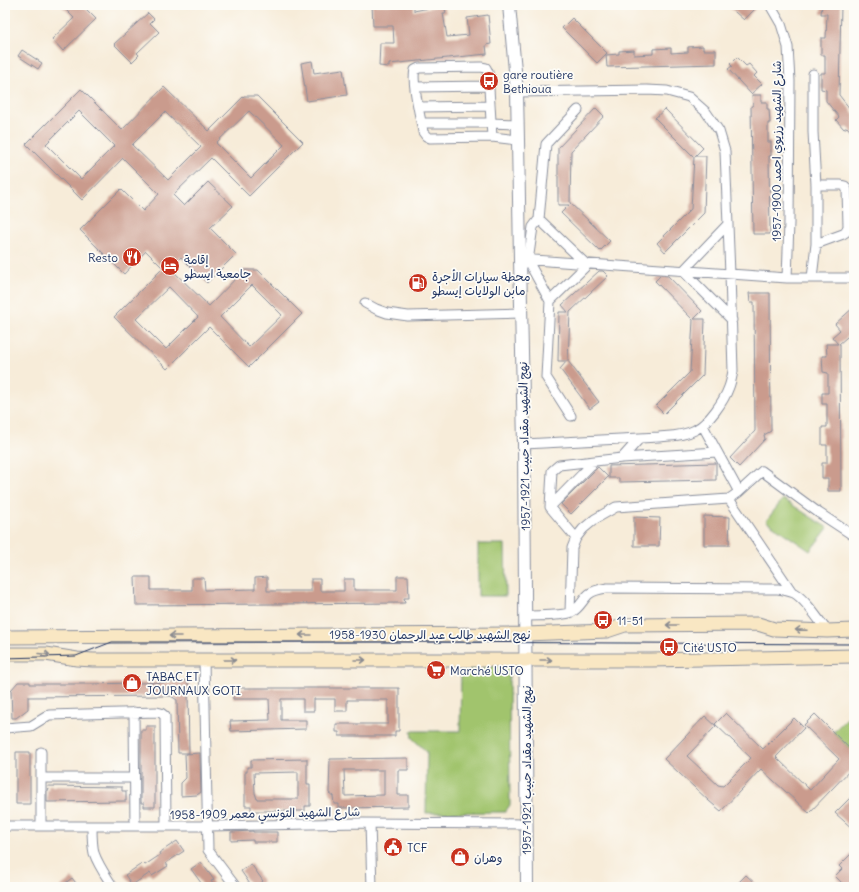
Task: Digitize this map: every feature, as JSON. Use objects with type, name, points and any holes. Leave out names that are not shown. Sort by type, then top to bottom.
[{"type":"main road","name":"نهج الشهيد طالب عبد الرحمان 1930-1958","points":[[5,637],[525,634],[607,631],[625,625],[758,624],[774,629],[827,631],[854,630]]},
{"type":"main road","points":[[5,654],[46,654],[93,660],[643,660],[854,656]]},
{"type":"street","name":"نهج الشهيد مقداد حبيب 1921-1957","points":[[509,5],[517,92],[524,260],[521,313],[524,444],[527,887]]},
{"type":"street","name":"شارع الشهيد رزيوي احمد 1900-1957","points":[[770,5],[781,24],[788,47],[790,81],[787,278]]},
{"type":"street","points":[[492,137],[488,72],[486,68],[419,68],[415,70],[413,75],[423,132],[426,136],[430,138],[492,137],[518,140]]},
{"type":"street","points":[[812,278],[816,244],[813,74]]},
{"type":"street","points":[[415,87],[488,86]]},
{"type":"street","points":[[517,92],[667,91],[689,98],[706,112],[719,131],[725,151],[732,320],[733,371],[729,387],[720,404],[710,419],[703,426],[694,431],[680,435],[524,444]]},
{"type":"street","points":[[419,107],[490,106]]},
{"type":"street","points":[[571,416],[546,377],[550,301],[524,260],[533,227],[539,219],[546,144],[578,110]]},
{"type":"street","points":[[422,124],[518,124]]},
{"type":"street","points":[[816,185],[845,186],[847,190],[848,226],[846,232],[816,244]]},
{"type":"street","points":[[539,219],[587,265]]},
{"type":"street","points":[[683,271],[728,224]]},
{"type":"street","points":[[524,260],[787,278],[854,278]]},
{"type":"street","points":[[550,301],[587,265]]},
{"type":"street","points":[[683,271],[732,320]]},
{"type":"street","points":[[365,303],[387,313],[408,316],[521,313]]},
{"type":"street","points":[[703,426],[739,492]]},
{"type":"street","points":[[622,458],[640,438]]},
{"type":"street","points":[[576,538],[550,507],[552,471],[559,465],[622,458],[717,452]]},
{"type":"street","points":[[550,507],[595,461]]},
{"type":"street","points":[[570,612],[572,548],[576,538],[583,528],[616,507],[729,499],[762,471],[854,536]]},
{"type":"street","points":[[729,499],[792,592]]},
{"type":"street","points":[[525,616],[559,615],[570,612],[579,607],[589,594],[607,588],[778,589],[792,592],[803,600],[827,631]]},
{"type":"street","points":[[204,660],[208,850],[236,887]]},
{"type":"street","points":[[5,728],[31,726],[49,715],[134,712],[161,713],[165,716],[166,826]]},
{"type":"street","points":[[134,712],[135,826]]},
{"type":"street","points":[[41,752],[41,826]]},
{"type":"street","points":[[41,778],[134,778]]},
{"type":"street","name":"شارع الشهيد التونسي معمر 1909-1958","points":[[5,826],[208,826],[352,823],[526,824]]},
{"type":"street","points":[[370,824],[372,887]]},
{"type":"street","points":[[92,827],[93,844],[97,860],[113,887]]},
{"type":"green space","points":[[783,499],[828,528],[810,551],[766,521]]},
{"type":"green space","points":[[478,544],[505,544],[506,596],[478,596]]},
{"type":"green space","points":[[461,665],[509,665],[510,805],[505,812],[426,813],[427,752],[412,738],[411,731],[460,731]]},
{"type":"green space","points":[[850,715],[854,719],[854,747],[851,750],[833,732]]},
{"type":"building","points":[[61,5],[82,5],[96,19],[63,51],[52,39],[74,18]]},
{"type":"building","points":[[372,5],[414,5],[414,11],[444,5],[446,13],[443,13],[447,37],[469,35],[467,18],[488,15],[491,44],[486,45],[487,54],[389,64],[389,67],[379,66],[380,43],[394,43],[393,26],[373,26]]},
{"type":"building","points":[[727,5],[751,5],[755,9],[744,20]]},
{"type":"building","points":[[822,5],[841,5],[839,95],[854,114],[854,135],[847,127],[844,129],[836,120],[839,117],[826,101],[826,90],[821,89],[821,73],[825,73],[825,55],[821,55],[821,38],[826,38],[827,14],[821,14]]},
{"type":"building","points":[[148,13],[154,19],[150,23],[159,32],[137,53],[139,55],[132,62],[114,44]]},
{"type":"building","points":[[572,18],[607,53],[597,63],[562,28]]},
{"type":"building","points":[[703,46],[703,50],[716,50],[716,64],[607,67],[606,55],[619,54],[619,51],[634,50],[634,55],[653,54],[653,49],[671,48],[671,53],[688,52],[688,47]]},
{"type":"building","points":[[22,50],[42,63],[38,69],[18,56]]},
{"type":"building","points":[[737,57],[746,66],[749,64],[757,73],[754,76],[762,84],[751,94],[728,69],[732,66],[730,64]]},
{"type":"building","points":[[312,61],[314,73],[343,69],[347,95],[307,101],[301,63]]},
{"type":"building","points":[[164,87],[209,131],[244,96],[257,96],[303,142],[249,196],[211,158],[173,195],[184,206],[208,182],[233,206],[210,228],[236,254],[207,283],[181,257],[170,268],[209,306],[244,270],[258,270],[302,314],[249,367],[209,327],[167,369],[114,317],[163,268],[146,251],[124,274],[80,230],[121,189],[143,211],[159,194],[123,158],[82,200],[26,144],[81,89],[122,130]],"holes":[[[79,111],[114,146],[81,179],[46,144]],[[249,111],[284,145],[251,178],[216,143]],[[165,112],[201,147],[168,180],[132,145]],[[252,285],[282,315],[249,347],[220,317]],[[169,287],[198,317],[166,349],[136,319]]]},
{"type":"building","points":[[752,95],[761,95],[761,102],[767,102],[767,109],[769,109],[770,123],[768,123],[768,142],[771,142],[771,156],[769,156],[770,234],[753,234]]},
{"type":"building","points":[[596,108],[604,116],[571,151],[570,203],[610,241],[600,251],[561,213],[569,205],[558,205],[558,148]]},
{"type":"building","points":[[665,109],[703,148],[695,156],[706,156],[704,213],[665,252],[657,243],[691,209],[694,157],[655,118]]},
{"type":"building","points":[[599,271],[603,271],[608,276],[570,312],[568,361],[599,402],[590,409],[560,369],[567,361],[558,361],[559,312],[568,312],[562,305]]},
{"type":"building","points":[[661,275],[668,276],[702,311],[694,319],[705,319],[703,375],[664,414],[656,406],[690,372],[693,320],[655,281]]},
{"type":"building","points":[[749,293],[770,293],[771,431],[764,435],[765,439],[739,467],[730,458],[755,431],[754,302],[750,302]]},
{"type":"building","points":[[854,307],[854,331],[839,344],[841,491],[828,491],[828,478],[822,478],[822,463],[827,463],[827,445],[822,445],[822,427],[827,427],[827,404],[822,404],[822,393],[828,393],[828,373],[823,372],[822,356],[827,356],[826,344],[838,344],[832,337],[840,330],[835,324]]},
{"type":"building","points":[[716,463],[716,480],[619,482],[619,478],[609,478],[609,466]]},
{"type":"building","points":[[598,467],[608,477],[571,514],[561,504]]},
{"type":"building","points":[[704,516],[730,517],[729,545],[704,545]]},
{"type":"building","points":[[634,517],[660,518],[659,546],[634,546]]},
{"type":"building","points":[[397,576],[408,576],[409,598],[404,598],[405,603],[136,605],[135,577],[151,577],[151,590],[192,590],[192,578],[204,578],[205,590],[255,589],[255,578],[267,577],[267,591],[311,591],[311,579],[320,579],[320,591],[344,591],[344,579],[354,579],[354,590],[397,590]]},
{"type":"building","points":[[185,680],[190,686],[188,691],[189,753],[178,753],[177,700],[171,696],[28,697],[28,709],[16,718],[12,718],[11,690],[18,682],[30,682],[30,684],[90,684],[183,682]]},
{"type":"building","points":[[233,688],[399,688],[399,731],[395,731],[395,736],[339,736],[339,732],[336,732],[336,724],[388,724],[388,700],[347,700],[347,711],[335,711],[335,699],[314,699],[314,711],[303,711],[303,699],[281,699],[281,720],[306,720],[306,729],[231,731],[230,721],[270,720],[269,699],[233,699]]},
{"type":"building","points":[[726,713],[763,749],[794,718],[804,728],[776,757],[810,790],[839,759],[804,725],[815,714],[854,753],[854,766],[809,813],[761,769],[721,811],[664,759],[705,716],[716,726],[687,756],[718,785],[723,786],[751,758],[715,724]]},
{"type":"building","points":[[146,726],[155,726],[155,807],[144,807],[144,803],[141,803],[141,730],[146,730]]},
{"type":"building","points":[[16,752],[30,752],[30,804],[16,804]]},
{"type":"building","points":[[200,753],[201,792],[197,795],[181,796],[181,783],[186,778],[185,754]]},
{"type":"building","points":[[408,758],[408,770],[398,770],[398,795],[408,795],[408,807],[339,808],[339,804],[334,804],[333,796],[329,793],[330,759]],"holes":[[[344,770],[384,770],[384,795],[345,796]]]},
{"type":"building","points":[[307,759],[307,784],[310,784],[310,806],[305,806],[305,811],[251,811],[251,806],[245,806],[245,772],[247,772],[247,767],[251,767],[251,760]],"holes":[[[298,772],[298,799],[257,799],[255,793],[254,773]]]},
{"type":"building","points":[[48,786],[122,787],[122,791],[126,791],[126,801],[47,802],[47,790],[49,790]]},
{"type":"building","points":[[854,794],[854,830],[835,813]]},
{"type":"building","points":[[231,832],[277,832],[277,842],[253,842],[253,840],[231,841]]},
{"type":"building","points":[[177,841],[184,851],[166,863],[168,866],[152,876],[150,873],[132,885],[125,875],[143,863],[145,865]]},
{"type":"building","points":[[854,851],[854,887],[846,887],[835,876],[842,869],[839,866]]},
{"type":"building","points":[[201,862],[214,880],[211,881],[215,887],[204,887],[191,869]]},
{"type":"building","points":[[251,864],[263,881],[261,883],[264,887],[252,887],[241,871]]},
{"type":"building","points":[[746,875],[759,887],[734,887]]},
{"type":"building","points":[[72,878],[79,887],[60,887]]},
{"type":"tram line","points":[[5,658],[76,656],[112,642],[854,644]]},
{"type":"place","name":"gare routière Bethioua","points":[[489,81]]},
{"type":"place","name":"Resto","points":[[132,257]]},
{"type":"place","name":"إقامة جامعية ايسطو","points":[[170,266]]},
{"type":"place","name":"محطة سيارات الأجرة مابن الولايات إيسطو","points":[[418,283]]},
{"type":"place","name":"11-51","points":[[603,620]]},
{"type":"place","name":"Cité USTO","points":[[669,647]]},
{"type":"place","name":"Marché USTO","points":[[436,670]]},
{"type":"place","name":"TABAC ET JOURNAUX GOTI","points":[[132,683]]},
{"type":"place","name":"TCF","points":[[393,847]]},
{"type":"place","name":"وهران","points":[[460,857]]}]
